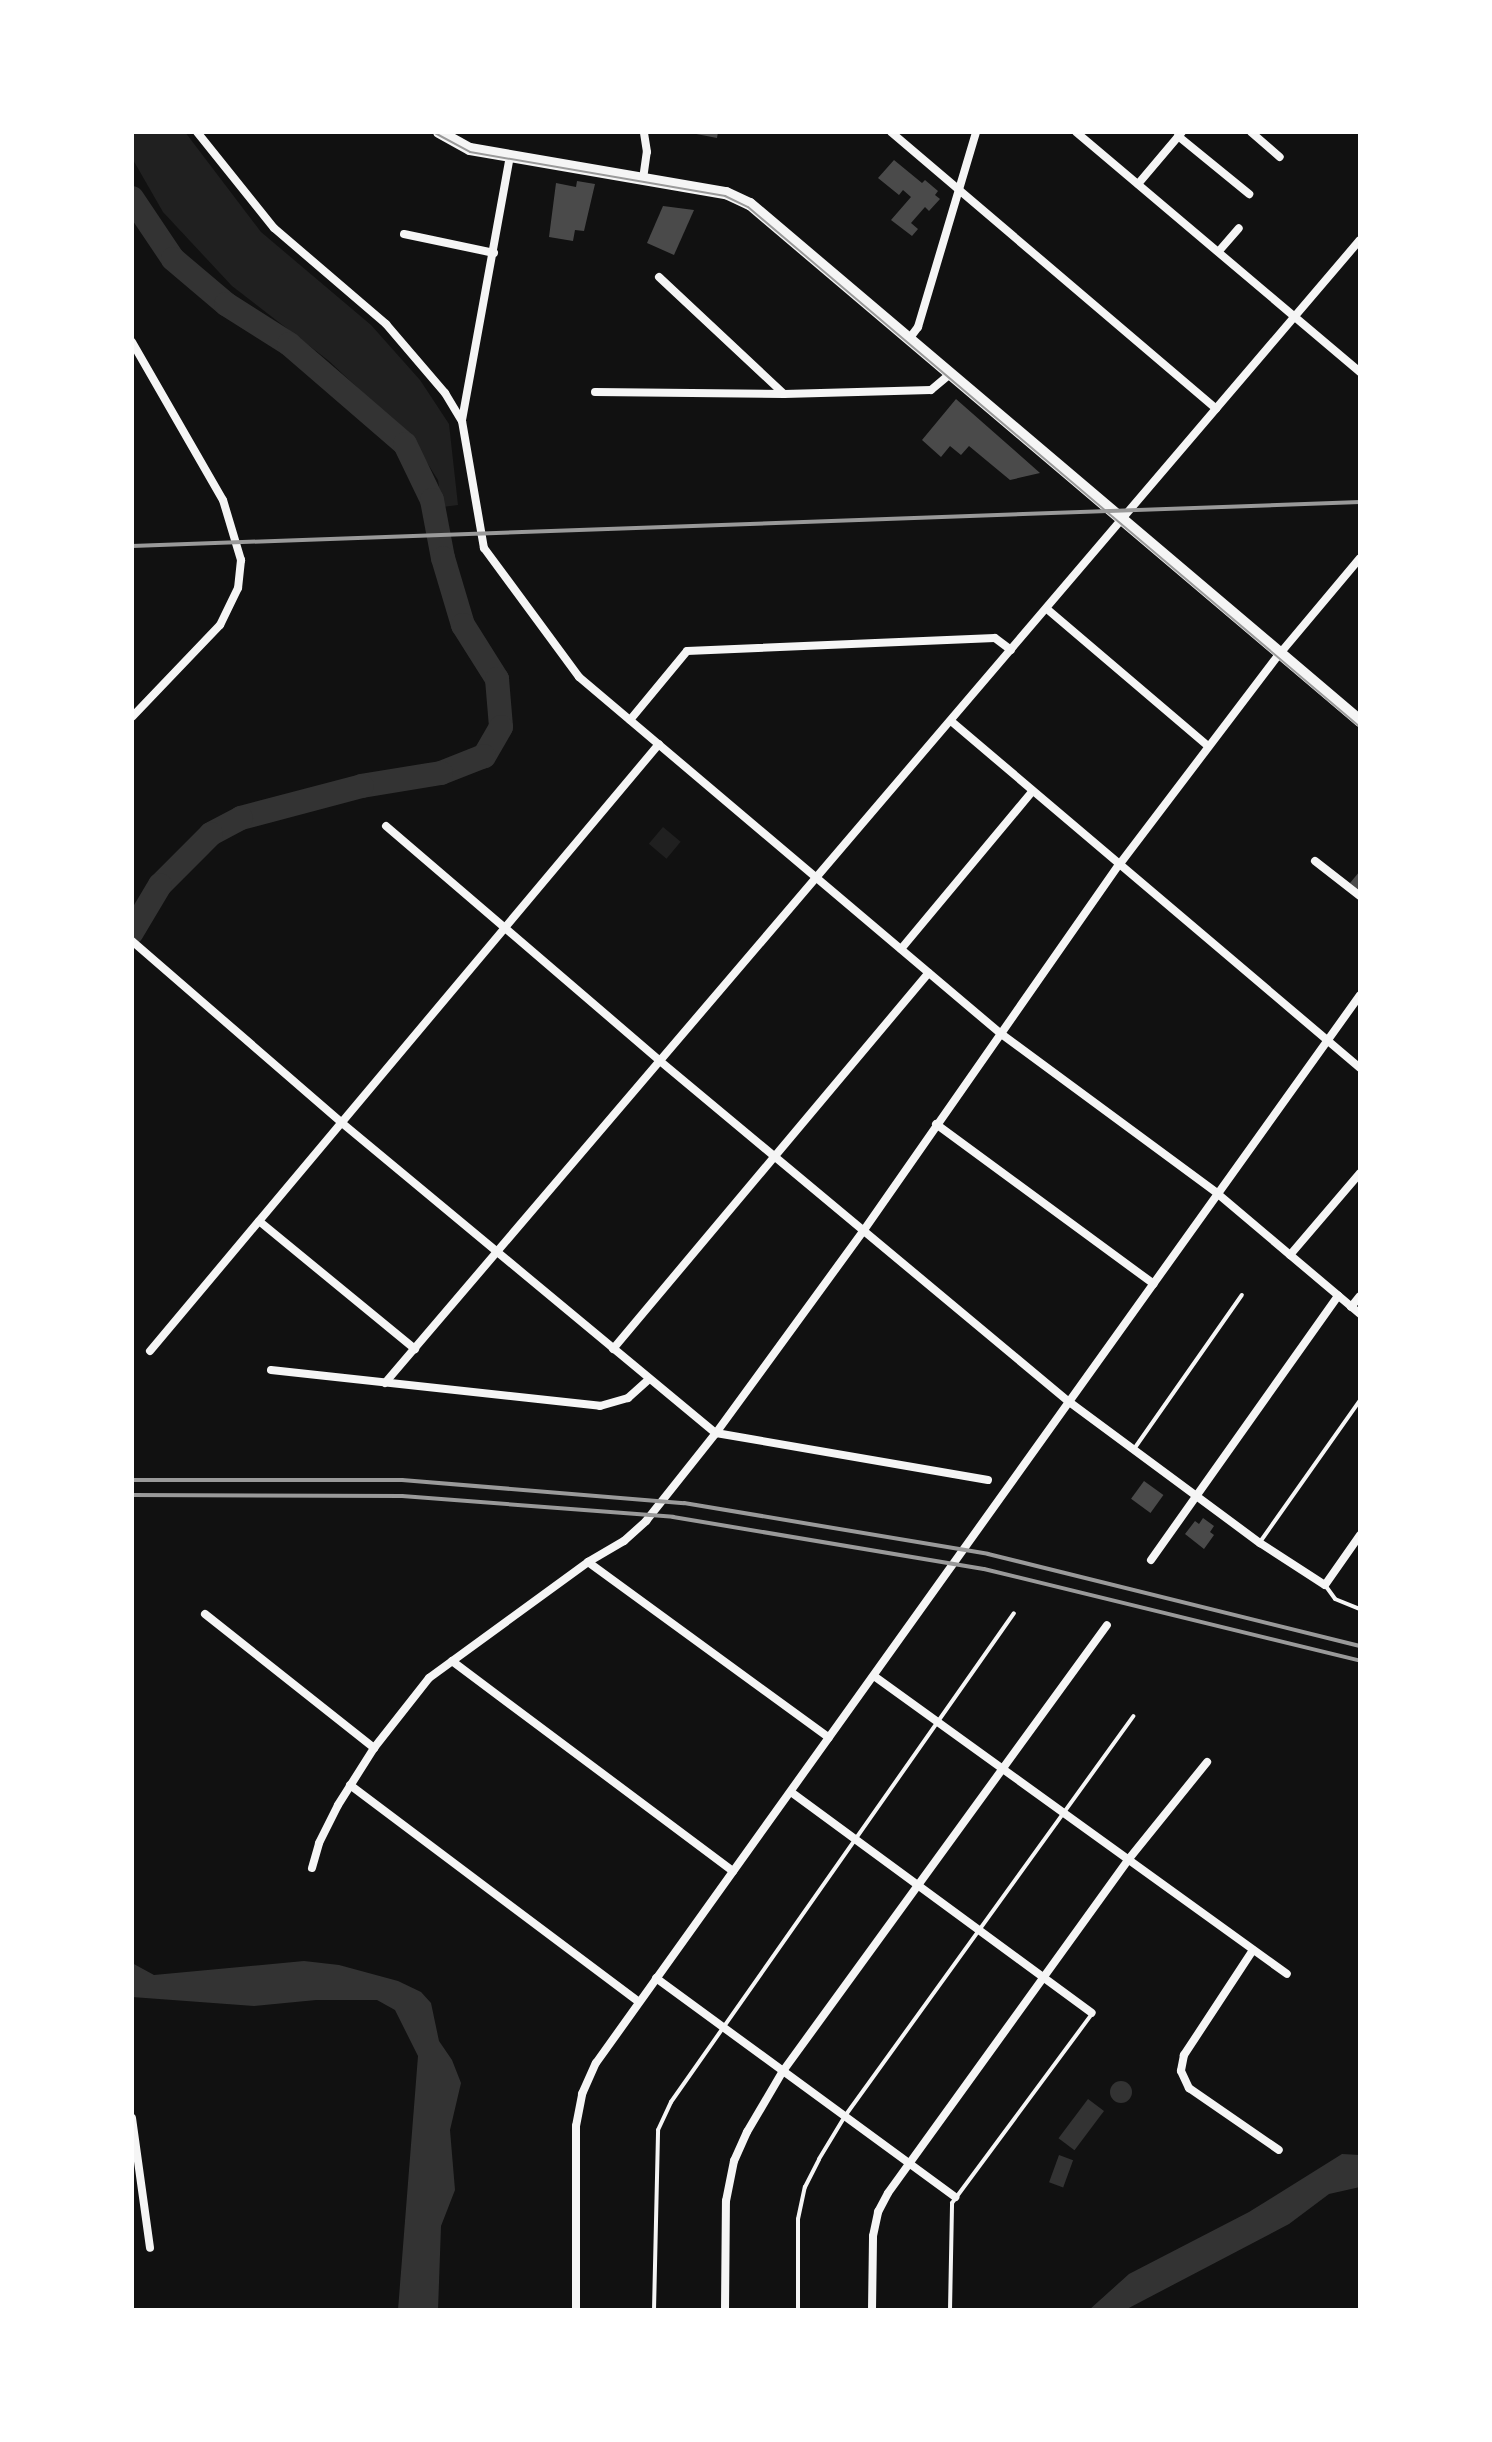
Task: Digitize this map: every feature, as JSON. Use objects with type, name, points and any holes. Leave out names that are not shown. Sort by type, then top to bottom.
[{"type":"main road","points":[[439,132],[470,149],[726,193],[750,204],[1360,721]]},
{"type":"street","points":[[197,132],[274,228],[386,324],[445,393],[462,421]]},
{"type":"street","points":[[643,179],[647,152],[644,132]]},
{"type":"street","points":[[891,132],[1216,409]]},
{"type":"street","points":[[909,339],[918,327],[976,132]]},
{"type":"street","points":[[1076,132],[1360,372]]},
{"type":"street","points":[[1251,132],[1280,157]]},
{"type":"street","points":[[1138,184],[1180,134],[1249,194]]},
{"type":"street","points":[[510,157],[462,421],[484,548],[579,677],[1000,1033],[1218,1194],[1360,1314]]},
{"type":"street","points":[[1219,251],[1239,228]]},
{"type":"street","points":[[404,234],[494,253]]},
{"type":"street","points":[[385,1383],[500,1252],[1360,240]]},
{"type":"street","points":[[659,277],[784,394]]},
{"type":"street","points":[[132,342],[223,500],[241,560],[238,588],[220,625],[132,717]]},
{"type":"street","points":[[595,392],[784,394],[931,390],[950,374]]},
{"type":"street","points":[[312,1868],[326,1826],[350,1785],[374,1748],[429,1678],[588,1562],[624,1541],[646,1521],[716,1433],[864,1230],[1119,865],[1280,654],[1358,564]]},
{"type":"street","points":[[1047,609],[1208,746]]},
{"type":"street","points":[[630,720],[687,651],[995,638],[1011,650]]},
{"type":"street","points":[[951,721],[1360,1068]]},
{"type":"street","points":[[150,1351],[659,744]]},
{"type":"street","points":[[901,949],[1032,792]]},
{"type":"street","points":[[386,826],[660,1061],[1068,1401],[1260,1543],[1325,1585],[1360,1535]]},
{"type":"street","points":[[1315,861],[1360,896]]},
{"type":"street","points":[[132,941],[342,1123],[500,1252],[648,1380],[716,1433],[988,1480]]},
{"type":"street","points":[[613,1349],[929,973]]},
{"type":"street","points":[[576,2310],[578,2111],[596,2063],[987,1521],[1068,1401],[1360,995]]},
{"type":"street","points":[[936,1124],[1154,1284]]},
{"type":"street","points":[[1290,1255],[1360,1173]]},
{"type":"street","points":[[259,1221],[415,1349]]},
{"type":"street","points":[[1151,1560],[1338,1296]]},
{"type":"street","points":[[1351,1307],[1360,1296]]},
{"type":"street","points":[[271,1370],[600,1406],[628,1398],[648,1380]]},
{"type":"street","points":[[588,1562],[829,1738]]},
{"type":"street","points":[[205,1614],[374,1748]]},
{"type":"street","points":[[725,2310],[726,2201],[734,2161],[783,2071],[1000,1768],[1107,1625]]},
{"type":"street","points":[[452,1661],[733,1871]]},
{"type":"street","points":[[874,1676],[1287,1974]]},
{"type":"street","points":[[872,2310],[875,2223],[888,2193],[1128,1860],[1207,1762]]},
{"type":"street","points":[[350,1785],[639,2002]]},
{"type":"street","points":[[791,1792],[1092,2013]]},
{"type":"street","points":[[1253,1950],[1184,2055],[1181,2071],[1189,2088],[1279,2150]]},
{"type":"street","points":[[656,1978],[955,2197]]},
{"type":"street","points":[[132,2118],[150,2248]]},
{"type":"lane","points":[[1134,1449],[1242,1295]]},
{"type":"lane","points":[[1260,1543],[1360,1400]]},
{"type":"lane","points":[[1325,1585],[1335,1599],[1360,1609]]},
{"type":"lane","points":[[654,2310],[658,2130],[671,2102],[1014,1613]]},
{"type":"lane","points":[[798,2310],[798,2219],[805,2187],[845,2116],[1134,1716]]},
{"type":"lane","points":[[950,2310],[950,2211],[955,2197],[1092,2013]]},
{"type":"shaded area","points":[[132,132],[185,132],[261,232],[371,325],[420,380],[449,424],[458,505],[442,507],[438,480],[412,439],[329,361],[232,286],[163,212],[132,158]]},
{"type":"shaded area","points":[[663,827],[681,842],[666,859],[649,844]]},
{"type":"shaded area","points":[[304,1961],[339,1965],[398,1981],[421,1992],[431,2003],[439,2041],[452,2060],[461,2083],[450,2130],[455,2190],[441,2226],[438,2310],[398,2310],[418,2056],[395,2010],[377,2000],[316,2000],[254,2006],[132,1997],[132,1963],[154,1975]]},
{"type":"shaded area","points":[[1121,2081],[1129,2084],[1132,2092],[1129,2100],[1121,2103],[1113,2100],[1110,2092],[1113,2084]]},
{"type":"shaded area","points":[[1088,2099],[1104,2111],[1074,2150],[1059,2138]]},
{"type":"shaded area","points":[[1342,2154],[1360,2155],[1360,2187],[1329,2194],[1289,2224],[1125,2310],[1089,2310],[1129,2274],[1249,2212]]},
{"type":"shaded area","points":[[1059,2155],[1073,2160],[1063,2187],[1049,2182]]},
{"type":"building","points":[[686,132],[718,132],[717,138]]},
{"type":"building","points":[[894,160],[922,183],[925,180],[938,191],[935,195],[940,199],[929,211],[925,207],[911,223],[918,229],[912,236],[891,220],[911,197],[903,190],[899,195],[878,178]]},
{"type":"building","points":[[577,181],[595,184],[584,231],[575,230],[573,241],[549,237],[556,183],[576,187]]},
{"type":"building","points":[[663,206],[694,210],[674,255],[647,243]]},
{"type":"building","points":[[956,399],[1040,473],[1010,480],[969,446],[961,455],[950,446],[941,457],[922,440]]},
{"type":"building","points":[[1360,871],[1360,891],[1350,883]]},
{"type":"building","points":[[1144,1481],[1163,1495],[1150,1513],[1131,1499]]},
{"type":"building","points":[[1203,1518],[1214,1526],[1210,1532],[1214,1535],[1204,1549],[1185,1534],[1195,1521],[1199,1524]]},
{"type":"waterway","points":[[132,198],[173,259],[226,304],[289,344],[405,444],[432,500],[443,558],[463,625],[497,679],[501,727],[484,756],[441,773],[362,786],[241,818],[211,834],[160,885],[132,932]]},
{"type":"tram line","points":[[433,132],[470,152],[725,196],[748,207],[1360,727]]},
{"type":"railway","points":[[132,546],[1360,502]]},
{"type":"railway","points":[[132,1480],[402,1480],[684,1503],[988,1554],[1360,1646]]},
{"type":"railway","points":[[132,1495],[402,1496],[673,1517],[984,1569],[1360,1661]]}]
